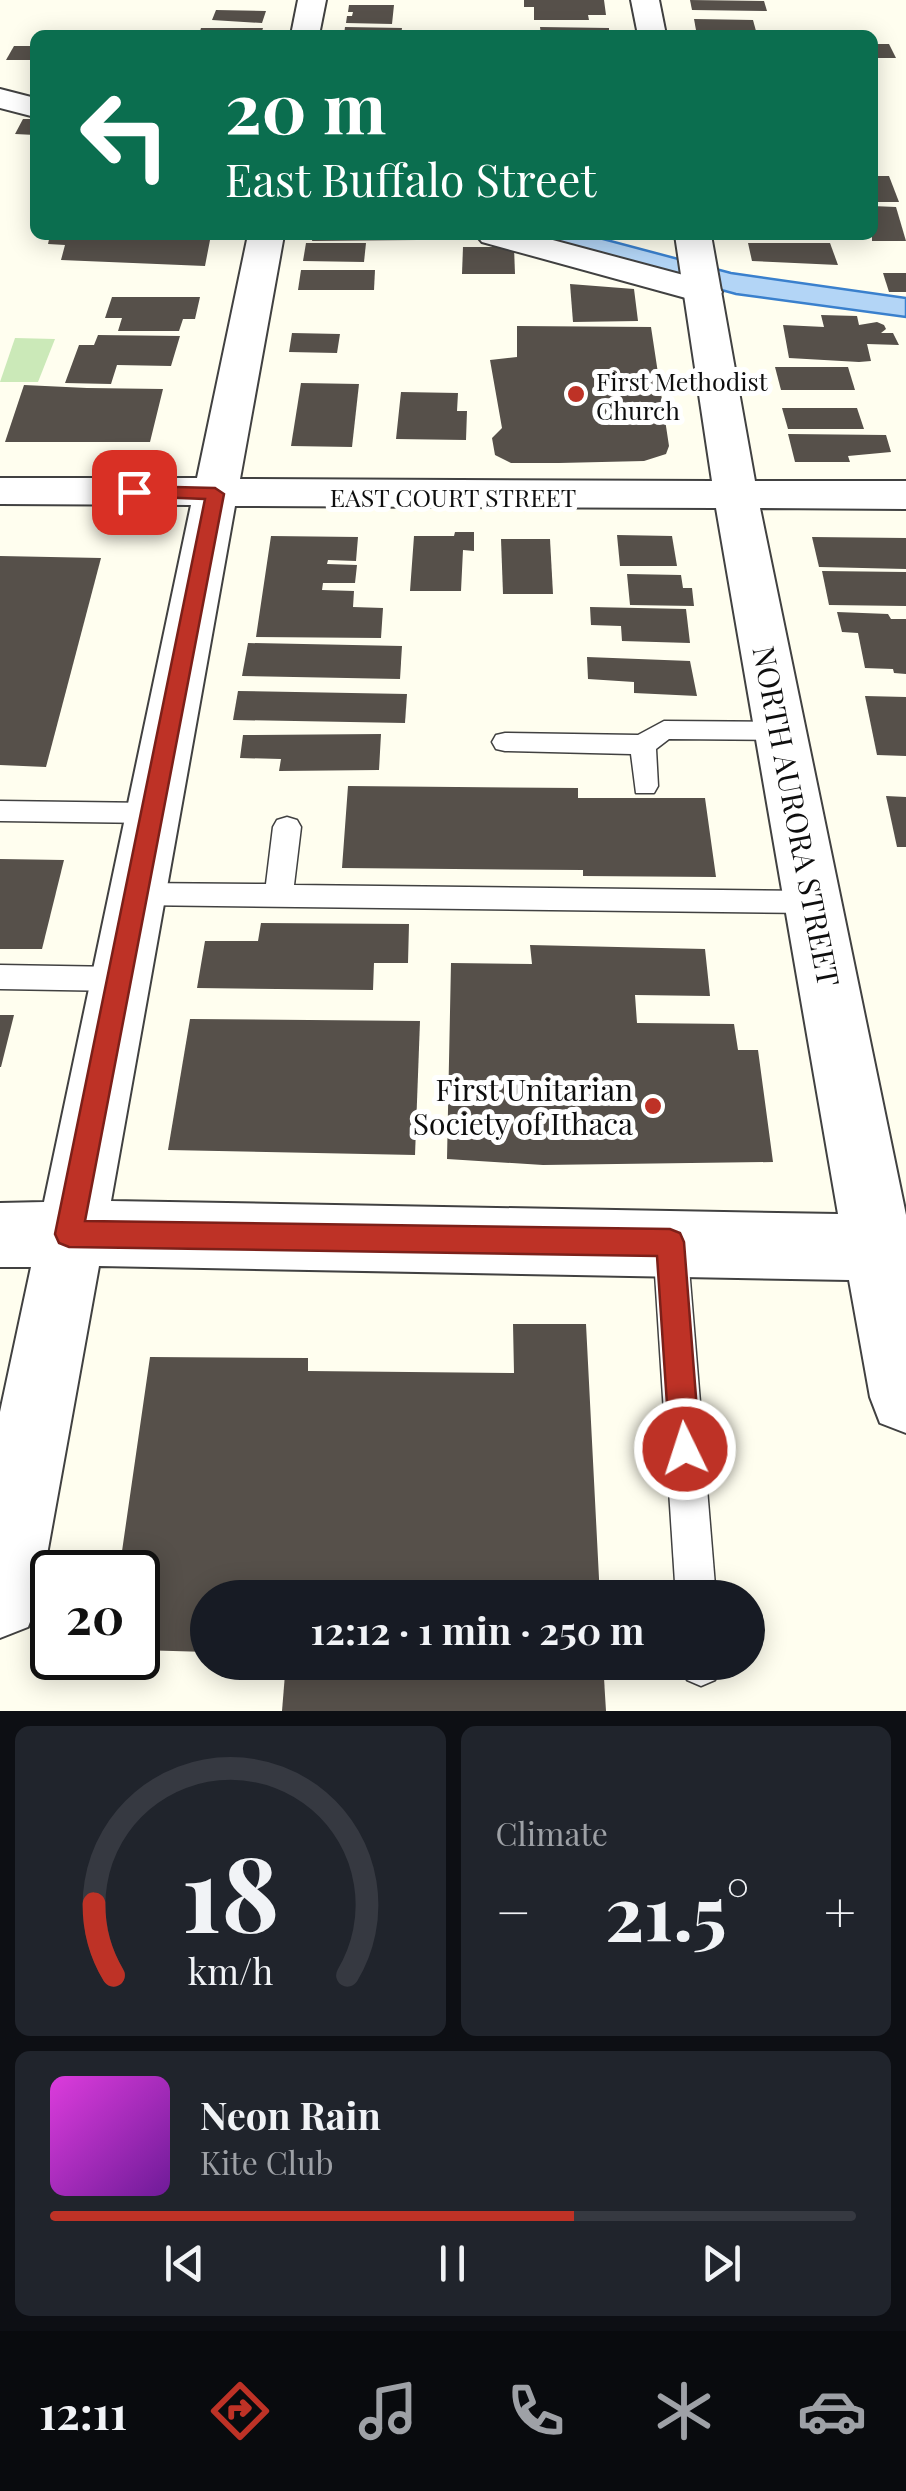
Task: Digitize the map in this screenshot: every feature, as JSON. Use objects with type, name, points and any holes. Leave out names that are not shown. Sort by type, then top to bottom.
[{"type":"street","points":[[306,30],[312,0]]},
{"type":"street","points":[[645,0],[651,30]]},
{"type":"street","points":[[0,72],[30,81]]},
{"type":"street","points":[[0,98],[30,107]]},
{"type":"street","points":[[0,1599],[34,1234],[118,979],[265,240]]},
{"type":"street","points":[[530,240],[698,263]]},
{"type":"street","name":"NORTH AURORA STREET","points":[[698,263],[813,902],[891,1248],[906,1397]]},
{"type":"street","name":"EAST COURT STREET","points":[[0,492],[906,495]]},
{"type":"street","points":[[34,1234],[891,1248]]},
{"type":"lane","points":[[506,742],[643,745],[664,730],[781,732]]},
{"type":"lane","points":[[643,745],[646,786]]},
{"type":"lane","points":[[0,811],[152,814]]},
{"type":"lane","points":[[279,896],[287,827]]},
{"type":"lane","points":[[135,894],[813,902]]},
{"type":"lane","points":[[0,977],[118,979]]},
{"type":"lane","points":[[670,1242],[695,1580]]},
{"type":"green space","points":[[15,338],[55,339],[38,382],[0,382]]},
{"type":"water","points":[[540,240],[607,240],[731,273],[906,298],[906,317],[736,294]]},
{"type":"building","points":[[524,0],[604,0],[606,15],[588,15],[589,20],[534,20],[534,7],[524,7]]},
{"type":"building","points":[[690,0],[764,1],[767,11],[692,10]]},
{"type":"building","points":[[349,5],[394,5],[392,24],[346,23],[353,12],[348,12]]},
{"type":"building","points":[[216,10],[266,11],[262,23],[212,20]]},
{"type":"building","points":[[694,19],[753,20],[756,30],[696,30]]},
{"type":"building","points":[[345,27],[402,28],[402,30],[345,30]]},
{"type":"building","points":[[540,27],[609,28],[609,30]]},
{"type":"building","points":[[201,28],[263,28],[262,30]]},
{"type":"building","points":[[878,44],[889,44],[896,58],[878,58]]},
{"type":"building","points":[[14,46],[30,46],[30,60],[6,60]]},
{"type":"building","points":[[23,119],[30,119],[30,135],[15,134]]},
{"type":"building","points":[[878,176],[889,176],[899,202],[878,202]]},
{"type":"building","points":[[878,206],[896,207],[906,241],[872,241],[878,240]]},
{"type":"building","points":[[49,240],[210,240],[205,266],[61,260],[65,245],[48,244]]},
{"type":"building","points":[[306,243],[366,243],[364,262],[303,261]]},
{"type":"building","points":[[748,243],[830,243],[838,265],[752,261]]},
{"type":"building","points":[[463,247],[514,247],[515,274],[462,274]]},
{"type":"building","points":[[301,270],[375,270],[374,290],[298,290]]},
{"type":"building","points":[[883,273],[906,273],[906,292],[889,292]]},
{"type":"building","points":[[570,284],[634,289],[638,321],[573,322]]},
{"type":"building","points":[[112,297],[200,297],[195,319],[183,319],[179,331],[118,331],[122,318],[105,318]]},
{"type":"building","points":[[821,315],[857,316],[859,325],[877,322],[886,329],[881,333],[893,333],[899,345],[867,344],[871,361],[789,358],[783,325],[824,327]]},
{"type":"building","name":"First Methodist Church","points":[[517,326],[651,327],[669,446],[666,454],[644,461],[559,463],[511,463],[495,455],[492,438],[502,428],[490,360],[517,357]]},
{"type":"building","points":[[292,333],[340,334],[337,353],[289,352]]},
{"type":"building","points":[[98,335],[180,336],[171,366],[117,365],[111,384],[65,383],[79,345],[94,345]]},
{"type":"building","points":[[775,367],[848,367],[855,390],[781,390]]},
{"type":"building","points":[[301,383],[359,384],[352,447],[291,446]]},
{"type":"building","points":[[24,385],[163,389],[150,442],[5,442]]},
{"type":"building","points":[[401,392],[458,393],[457,411],[467,411],[466,440],[396,439]]},
{"type":"building","points":[[782,408],[857,408],[864,429],[788,429]]},
{"type":"building","points":[[788,434],[886,435],[891,452],[848,456],[850,462],[795,462]]},
{"type":"building","points":[[455,532],[474,532],[474,551],[463,550],[461,591],[410,591],[414,536],[454,536]]},
{"type":"building","points":[[617,535],[672,536],[677,566],[620,566]]},
{"type":"building","points":[[271,536],[358,537],[356,561],[328,560],[327,564],[357,565],[355,583],[323,583],[322,590],[354,591],[353,607],[383,608],[381,638],[256,637]]},
{"type":"building","points":[[812,537],[906,538],[906,569],[819,567]]},
{"type":"building","points":[[501,539],[550,539],[553,594],[503,594]]},
{"type":"building","points":[[0,556],[101,558],[46,767],[0,765]]},
{"type":"building","points":[[822,571],[906,572],[906,606],[829,605]]},
{"type":"building","points":[[627,574],[681,575],[683,588],[692,588],[694,606],[630,605]]},
{"type":"building","points":[[590,607],[686,609],[690,643],[622,641],[621,626],[591,625]]},
{"type":"building","points":[[837,612],[888,614],[891,619],[906,619],[906,674],[894,673],[893,669],[865,668],[858,633],[842,632]]},
{"type":"building","points":[[248,643],[402,646],[400,679],[242,676]]},
{"type":"building","points":[[587,657],[690,661],[697,696],[634,693],[634,682],[588,679]]},
{"type":"building","points":[[238,691],[407,694],[405,723],[233,720]]},
{"type":"building","points":[[865,696],[906,697],[906,756],[877,755]]},
{"type":"building","points":[[381,734],[379,770],[279,771],[281,759],[240,758],[243,735]]},
{"type":"building","points":[[348,786],[578,788],[578,798],[705,798],[716,877],[583,876],[583,870],[342,868]]},
{"type":"building","points":[[886,796],[906,797],[906,847],[897,847]]},
{"type":"building","points":[[0,859],[64,860],[42,949],[0,949]]},
{"type":"building","points":[[261,923],[409,924],[408,963],[374,963],[373,990],[197,988],[205,941],[258,941]]},
{"type":"building","name":"First Unitarian Society of Ithaca","points":[[530,945],[705,949],[710,996],[635,995],[637,1023],[734,1024],[738,1050],[758,1050],[773,1162],[543,1165],[447,1159],[451,963],[532,964]]},
{"type":"building","points":[[0,1015],[14,1015],[1,1067],[0,1067]]},
{"type":"building","points":[[190,1019],[420,1021],[415,1155],[168,1150]]},
{"type":"building","points":[[513,1324],[586,1324],[599,1580],[190,1580],[190,1651],[160,1651],[160,1550],[122,1550],[150,1357],[308,1358],[308,1371],[514,1373]]},
{"type":"building","points":[[285,1680],[604,1680],[606,1711],[282,1711]]},
{"type":"place","name":"First Methodist Church","points":[[576,394]]},
{"type":"place","name":"First Unitarian Society of Ithaca","points":[[653,1106]]},
{"type":"route","points":[[134,492],[215,494],[69,1234],[670,1242],[685,1449]]}]
